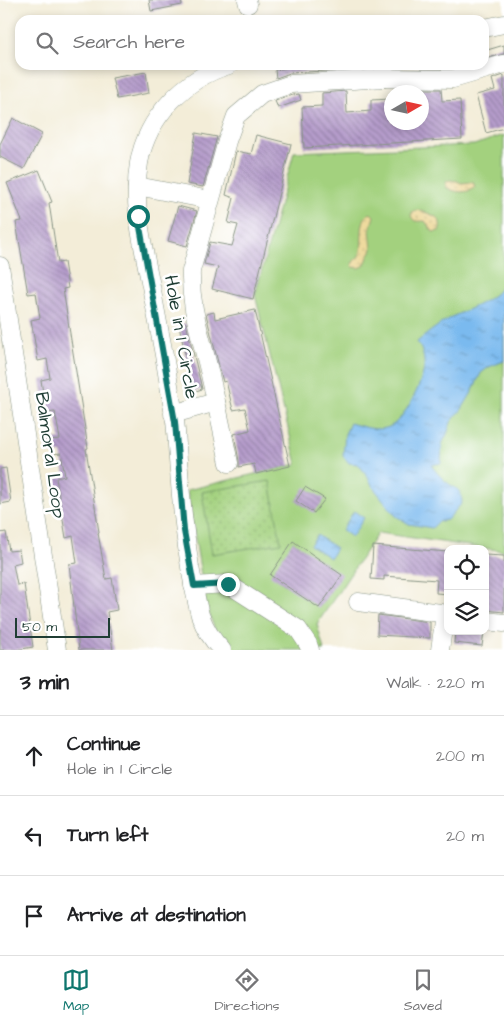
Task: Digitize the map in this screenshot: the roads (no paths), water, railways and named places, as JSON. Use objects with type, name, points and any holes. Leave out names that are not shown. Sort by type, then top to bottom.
[{"type":"street","points":[[489,27],[504,24]]},
{"type":"street","points":[[489,68],[504,64]]},
{"type":"street","name":"Hole in 1 Circle","points":[[215,70],[207,73],[184,88],[156,121],[143,149],[139,162],[136,186],[138,216],[174,414],[184,531],[194,586],[205,628],[222,650]]},
{"type":"street","points":[[229,463],[190,288],[191,271],[227,141],[236,116],[262,94],[291,84],[384,71],[453,79],[484,70]]},
{"type":"street","points":[[136,186],[210,200]]},
{"type":"street","name":"Balmoral Loop","points":[[0,266],[57,650]]},
{"type":"street","points":[[174,414],[216,402]]},
{"type":"street","points":[[194,586],[228,584],[298,629],[310,650]]},
{"type":"street","points":[[358,602],[444,614]]},
{"type":"street","points":[[489,621],[504,623]]},
{"type":"street","points":[[440,650],[444,626]]},
{"type":"water","points":[[504,284],[504,361],[489,367],[481,373],[462,409],[451,422],[442,444],[441,463],[431,465],[445,481],[459,491],[462,503],[447,520],[438,522],[432,528],[409,524],[396,516],[358,464],[349,463],[343,456],[345,434],[350,423],[379,429],[389,427],[401,418],[416,392],[423,375],[424,357],[417,342],[446,321],[488,299]]},
{"type":"water","points":[[354,511],[364,518],[352,537],[342,530]]},
{"type":"water","points":[[317,535],[336,548],[330,558],[310,545]]}]
